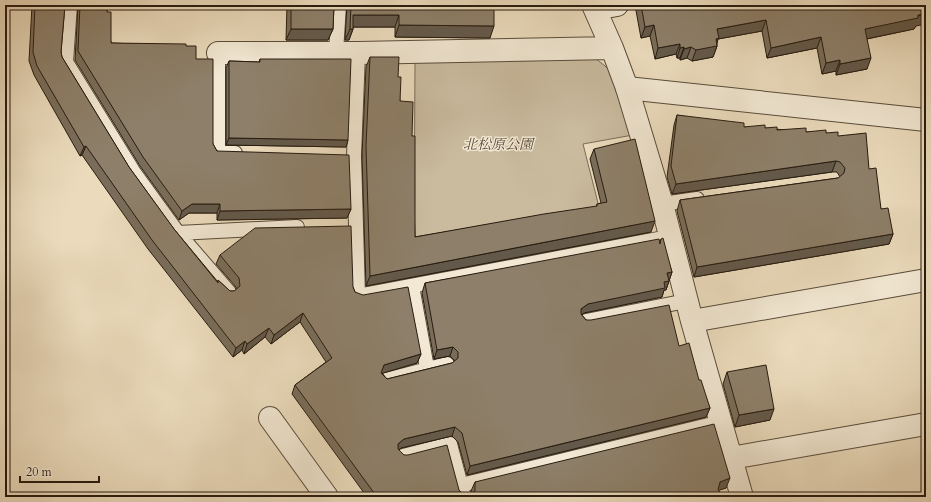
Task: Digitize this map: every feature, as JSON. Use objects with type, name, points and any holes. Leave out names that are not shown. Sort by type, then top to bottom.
[{"type":"street","points":[[617,5],[594,7],[612,48],[627,88],[662,204],[669,237],[689,311],[731,458],[737,495]]},
{"type":"street","points":[[218,53],[612,48]]},
{"type":"street","points":[[627,88],[926,120]]},
{"type":"street","points":[[689,311],[926,280]]},
{"type":"street","points":[[270,418],[327,497]]},
{"type":"street","points":[[731,458],[926,424]]},
{"type":"lane","points":[[70,5],[66,62],[133,171],[178,233],[229,292]]},
{"type":"lane","points":[[336,52],[339,5]]},
{"type":"lane","points":[[358,52],[354,156],[358,296],[669,237]]},
{"type":"lane","points":[[218,53],[218,153],[248,154]]},
{"type":"lane","points":[[339,156],[354,156]]},
{"type":"lane","points":[[662,204],[709,198]]},
{"type":"lane","points":[[341,226],[356,226]]},
{"type":"lane","points":[[178,233],[259,228],[311,227]]},
{"type":"lane","points":[[412,286],[427,368]]},
{"type":"lane","points":[[586,321],[689,311]]},
{"type":"lane","points":[[386,380],[427,368],[447,364]]},
{"type":"lane","points":[[403,456],[450,444],[463,491],[721,422]]},
{"type":"green space","name":"北松原公園","points":[[595,58],[610,70],[633,135],[583,144],[600,211],[414,242],[415,62]]},
{"type":"building","points":[[35,5],[65,5],[61,52],[62,57],[129,167],[174,229],[218,283],[218,280],[230,291],[234,291],[240,286],[239,278],[220,255],[255,228],[351,226],[353,287],[355,292],[363,295],[408,287],[421,354],[384,365],[381,373],[387,379],[452,363],[458,358],[458,352],[453,347],[437,350],[425,283],[659,239],[660,244],[661,239],[663,238],[672,272],[667,273],[669,281],[664,282],[665,288],[588,304],[581,309],[581,314],[586,320],[591,320],[669,305],[679,346],[689,343],[699,380],[701,380],[710,408],[470,466],[462,433],[455,427],[404,439],[398,444],[398,449],[404,455],[408,455],[447,445],[459,490],[462,494],[469,496],[475,491],[475,482],[714,424],[730,478],[720,482],[718,490],[724,496],[734,495],[734,497],[377,497],[295,385],[332,358],[303,313],[274,335],[269,328],[247,344],[245,341],[236,348],[152,240],[86,146],[84,147],[37,66],[33,52]]},
{"type":"building","points":[[80,5],[107,5],[107,12],[111,12],[111,43],[186,44],[186,46],[196,46],[196,59],[213,59],[213,144],[217,151],[349,155],[351,209],[220,211],[220,204],[192,204],[182,211],[143,157],[78,51]]},
{"type":"building","points":[[291,5],[334,5],[333,29],[291,29]]},
{"type":"building","points":[[351,5],[494,5],[494,26],[399,25],[399,15],[353,15],[353,29],[350,29]]},
{"type":"building","points":[[641,5],[926,5],[926,14],[918,15],[918,18],[865,29],[871,58],[840,64],[840,60],[826,63],[821,37],[771,48],[766,20],[717,29],[719,38],[716,39],[717,46],[696,50],[691,47],[684,49],[684,47],[680,48],[680,44],[658,48],[654,25],[645,27]]},
{"type":"building","points":[[370,57],[399,57],[398,77],[401,77],[400,101],[413,102],[412,136],[415,136],[415,237],[597,206],[597,204],[607,202],[594,149],[635,139],[655,221],[370,276],[366,146]]},
{"type":"building","points":[[260,59],[351,59],[348,140],[229,138],[229,61],[260,62]]},
{"type":"building","points":[[677,115],[744,123],[744,127],[765,125],[765,128],[777,127],[777,130],[806,128],[806,132],[826,130],[826,133],[838,132],[838,136],[866,133],[869,169],[876,168],[881,209],[888,208],[893,234],[697,267],[680,200],[838,178],[844,173],[845,168],[840,162],[836,161],[676,184],[671,166]]},
{"type":"building","points":[[766,365],[774,409],[739,415],[727,372]]}]
